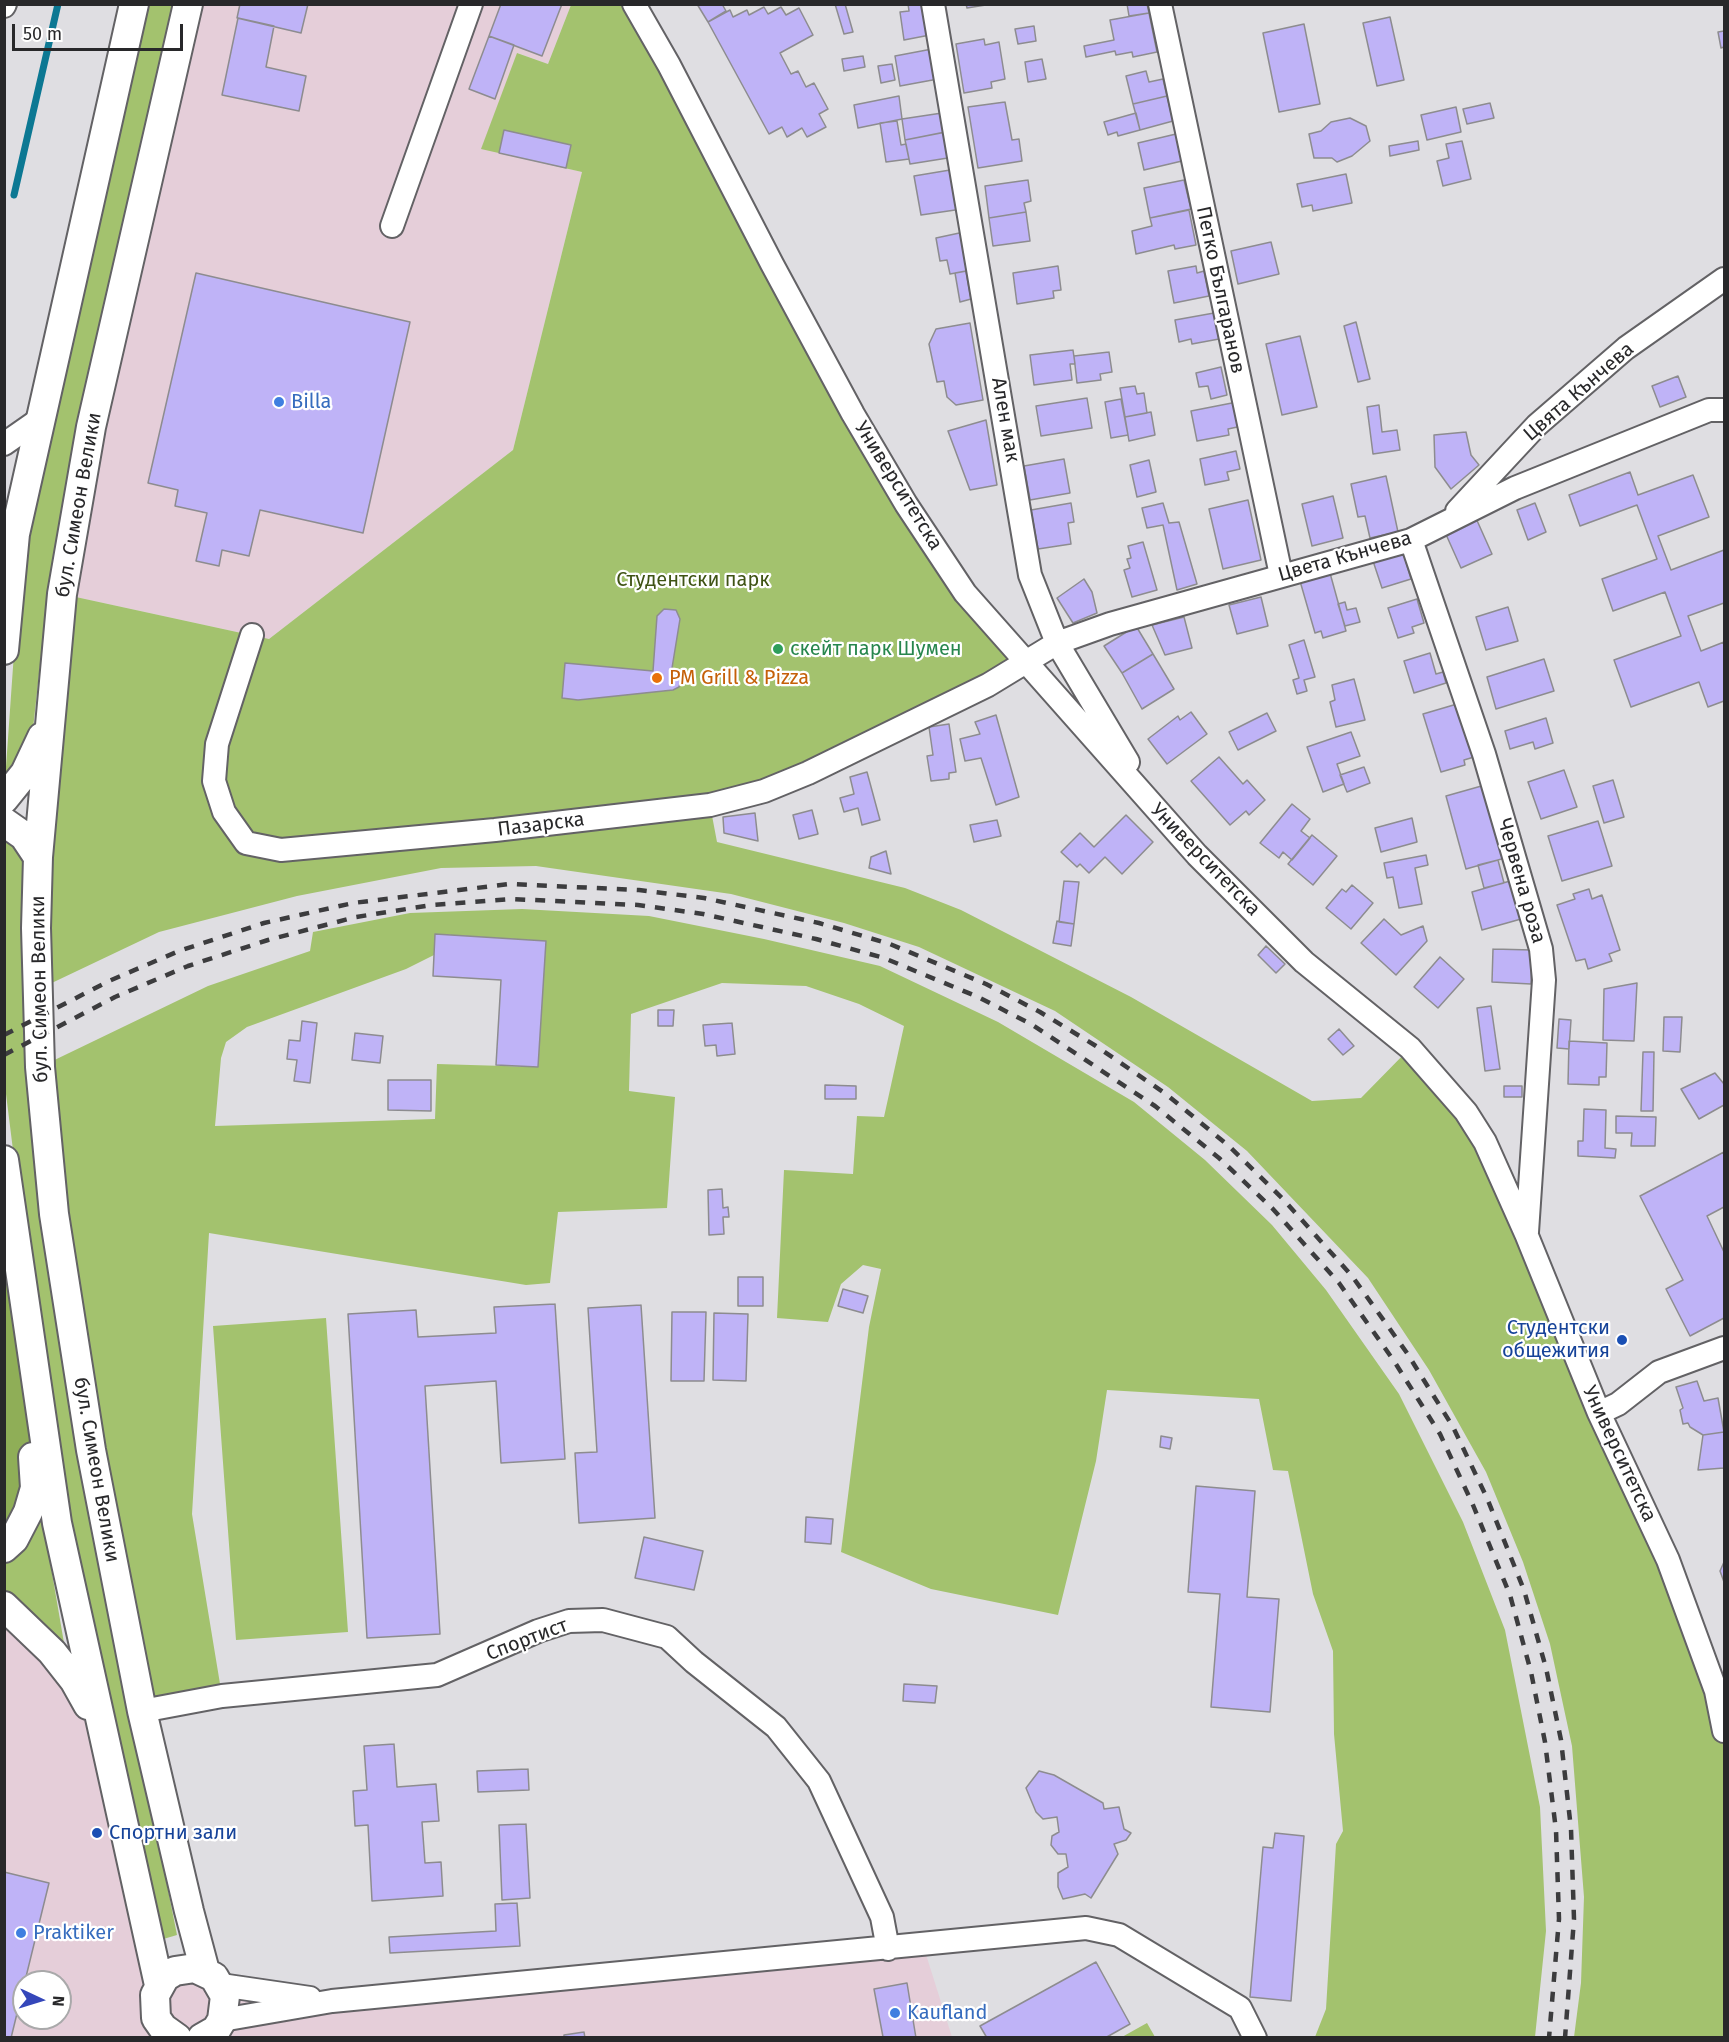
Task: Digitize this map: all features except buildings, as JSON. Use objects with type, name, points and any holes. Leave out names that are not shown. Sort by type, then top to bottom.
[{"type":"main road","points":[[4,575],[134,4]]},
{"type":"main road","name":"бул. Симеон Велики","points":[[188,4],[91,427],[62,594],[38,857],[36,928],[40,1067],[54,1214],[91,1450],[142,1711],[189,1911],[226,2008],[214,2031]]},
{"type":"main road","points":[[4,650],[15,534]]},
{"type":"main road","points":[[4,799],[25,772],[49,725]]},
{"type":"main road","points":[[4,822],[24,836],[38,857]]},
{"type":"main road","points":[[4,1160],[57,1523],[101,1731],[159,1985]]},
{"type":"main road","points":[[4,1548],[14,1539],[28,1512],[35,1488],[26,1314]]},
{"type":"main road","points":[[4,1606],[52,1652],[74,1680],[101,1731]]},
{"type":"main road","points":[[172,2036],[156,2018],[154,2007],[159,1985],[165,1977],[185,1968],[213,1978]]},
{"type":"street","points":[[392,226],[471,4]]},
{"type":"street","name":"Университетска","points":[[634,4],[669,65],[853,414],[906,504],[965,592],[1155,808],[1304,962],[1417,1056],[1466,1112],[1485,1142],[1527,1236],[1599,1413],[1668,1560],[1716,1691],[1725,1731]]},
{"type":"street","name":"Ален мак","points":[[933,4],[1030,575],[1057,643],[1155,808]]},
{"type":"street","name":"Петко Българанов","points":[[1160,4],[1281,575]]},
{"type":"street","name":"Цвята Кънчева","points":[[1447,521],[1537,425],[1626,348],[1725,279]]},
{"type":"street","name":"Цвета Кънчева","points":[[1026,663],[1057,643],[1110,624],[1412,540],[1515,488],[1709,410],[1725,410]]},
{"type":"street","points":[[4,444],[40,419]]},
{"type":"street","name":"Червена роза","points":[[1412,540],[1484,754],[1541,949],[1544,980],[1527,1236]]},
{"type":"street","name":"Пазарска","points":[[252,636],[217,744],[214,781],[224,812],[246,843],[281,850],[495,830],[710,805],[738,799],[808,773],[988,685],[1026,663]]},
{"type":"street","points":[[1599,1413],[1618,1404],[1659,1372],[1725,1348]]},
{"type":"street","name":"Спортист","points":[[142,1711],[222,1696],[436,1675],[569,1621],[603,1620],[668,1638],[694,1662],[776,1727],[819,1781],[882,1917],[888,1949]]},
{"type":"street","points":[[214,2031],[332,2001],[888,1949],[1086,1928],[1119,1935],[1240,2008],[1255,2037]]},
{"type":"street","points":[[213,1978],[332,2001]]},
{"type":"shaded area","points":[[188,5],[571,5],[548,64],[518,53],[482,148],[582,172],[513,450],[269,639],[62,594]]},
{"type":"shaded area","points":[[4,1606],[101,1731],[159,1985],[185,1968],[332,2001],[923,1945],[952,2037],[5,2037]]},
{"type":"green space","points":[[143,5],[178,5],[77,433],[45,619],[31,747],[5,781],[22,539]]},
{"type":"green space","name":"Студентски парк","points":[[571,5],[634,5],[853,414],[1026,663],[710,805],[717,842],[905,888],[961,910],[1131,997],[1312,1101],[1361,1098],[1410,1048],[1466,1112],[1527,1236],[1724,1731],[1724,2037],[1574,2037],[1581,1983],[1584,1897],[1572,1746],[1550,1644],[1523,1562],[1486,1472],[1429,1370],[1368,1278],[1247,1151],[1168,1087],[1055,1011],[919,947],[844,923],[731,894],[536,866],[441,868],[297,896],[159,932],[37,990],[91,1502],[177,1935],[160,1940],[68,1501],[23,1230],[4,1078],[4,834],[33,860],[62,594],[269,639],[513,450],[582,172],[481,149],[517,53],[548,64]]},
{"type":"green space","points":[[522,909],[649,916],[764,939],[880,966],[998,1022],[1134,1102],[1205,1160],[1272,1225],[1326,1290],[1399,1394],[1463,1522],[1505,1630],[1540,1807],[1546,1931],[1535,2037],[1315,2037],[1326,2009],[1336,1844],[1343,1831],[1334,1734],[1333,1651],[1313,1594],[1288,1471],[1273,1470],[1259,1399],[1107,1390],[1096,1461],[1058,1615],[931,1589],[841,1552],[869,1327],[881,1269],[863,1265],[841,1284],[828,1322],[777,1318],[784,1170],[853,1174],[857,1116],[884,1117],[904,1026],[859,1004],[806,986],[722,983],[631,1014],[629,1091],[675,1097],[667,1208],[558,1212],[550,1283],[526,1285],[209,1233],[192,1514],[222,1696],[142,1711],[40,1067],[208,986],[310,951],[313,932],[410,913]],"holes":[[[436,934],[545,941],[538,1067],[437,1064],[435,1119],[215,1126],[221,1058],[226,1042],[247,1027],[406,969],[434,955]]]},
{"type":"green space","points":[[4,1160],[26,1315],[35,1488],[4,1548]]},
{"type":"green space","points":[[326,1318],[348,1632],[236,1640],[213,1326]]},
{"type":"green space","points":[[41,1509],[64,1643],[5,1590],[5,1558]]},
{"type":"green space","points":[[1147,2023],[1155,2037],[1122,2037],[1138,2028]]},
{"type":"waterway","points":[[14,195],[58,4]]},
{"type":"railway","points":[[4,1035],[109,981],[179,951],[264,923],[353,903],[509,884],[639,890],[704,898],[819,923],[890,944],[986,984],[1040,1012],[1096,1046],[1166,1094],[1230,1147],[1283,1199],[1352,1276],[1407,1353],[1453,1427],[1487,1498],[1524,1590],[1546,1668],[1561,1740],[1571,1829],[1574,1919],[1565,2038]]},
{"type":"railway","points":[[4,1055],[115,997],[188,966],[268,940],[356,917],[432,905],[512,899],[638,905],[703,914],[816,939],[884,958],[978,997],[1031,1024],[1155,1106],[1219,1158],[1272,1208],[1339,1283],[1394,1361],[1440,1434],[1473,1505],[1510,1595],[1531,1672],[1545,1742],[1556,1830],[1559,1919],[1549,2038]]},
{"type":"place","name":"Billa","points":[[279,402]]},
{"type":"place","name":"скейт парк Шумен","points":[[778,649]]},
{"type":"place","name":"PM Grill & Pizza","points":[[657,678]]},
{"type":"place","name":"Студентски общежития","points":[[1622,1340]]},
{"type":"place","name":"Спортни зали","points":[[97,1833]]},
{"type":"place","name":"Praktiker","points":[[21,1933]]},
{"type":"place","name":"Kaufland","points":[[895,2013]]}]
